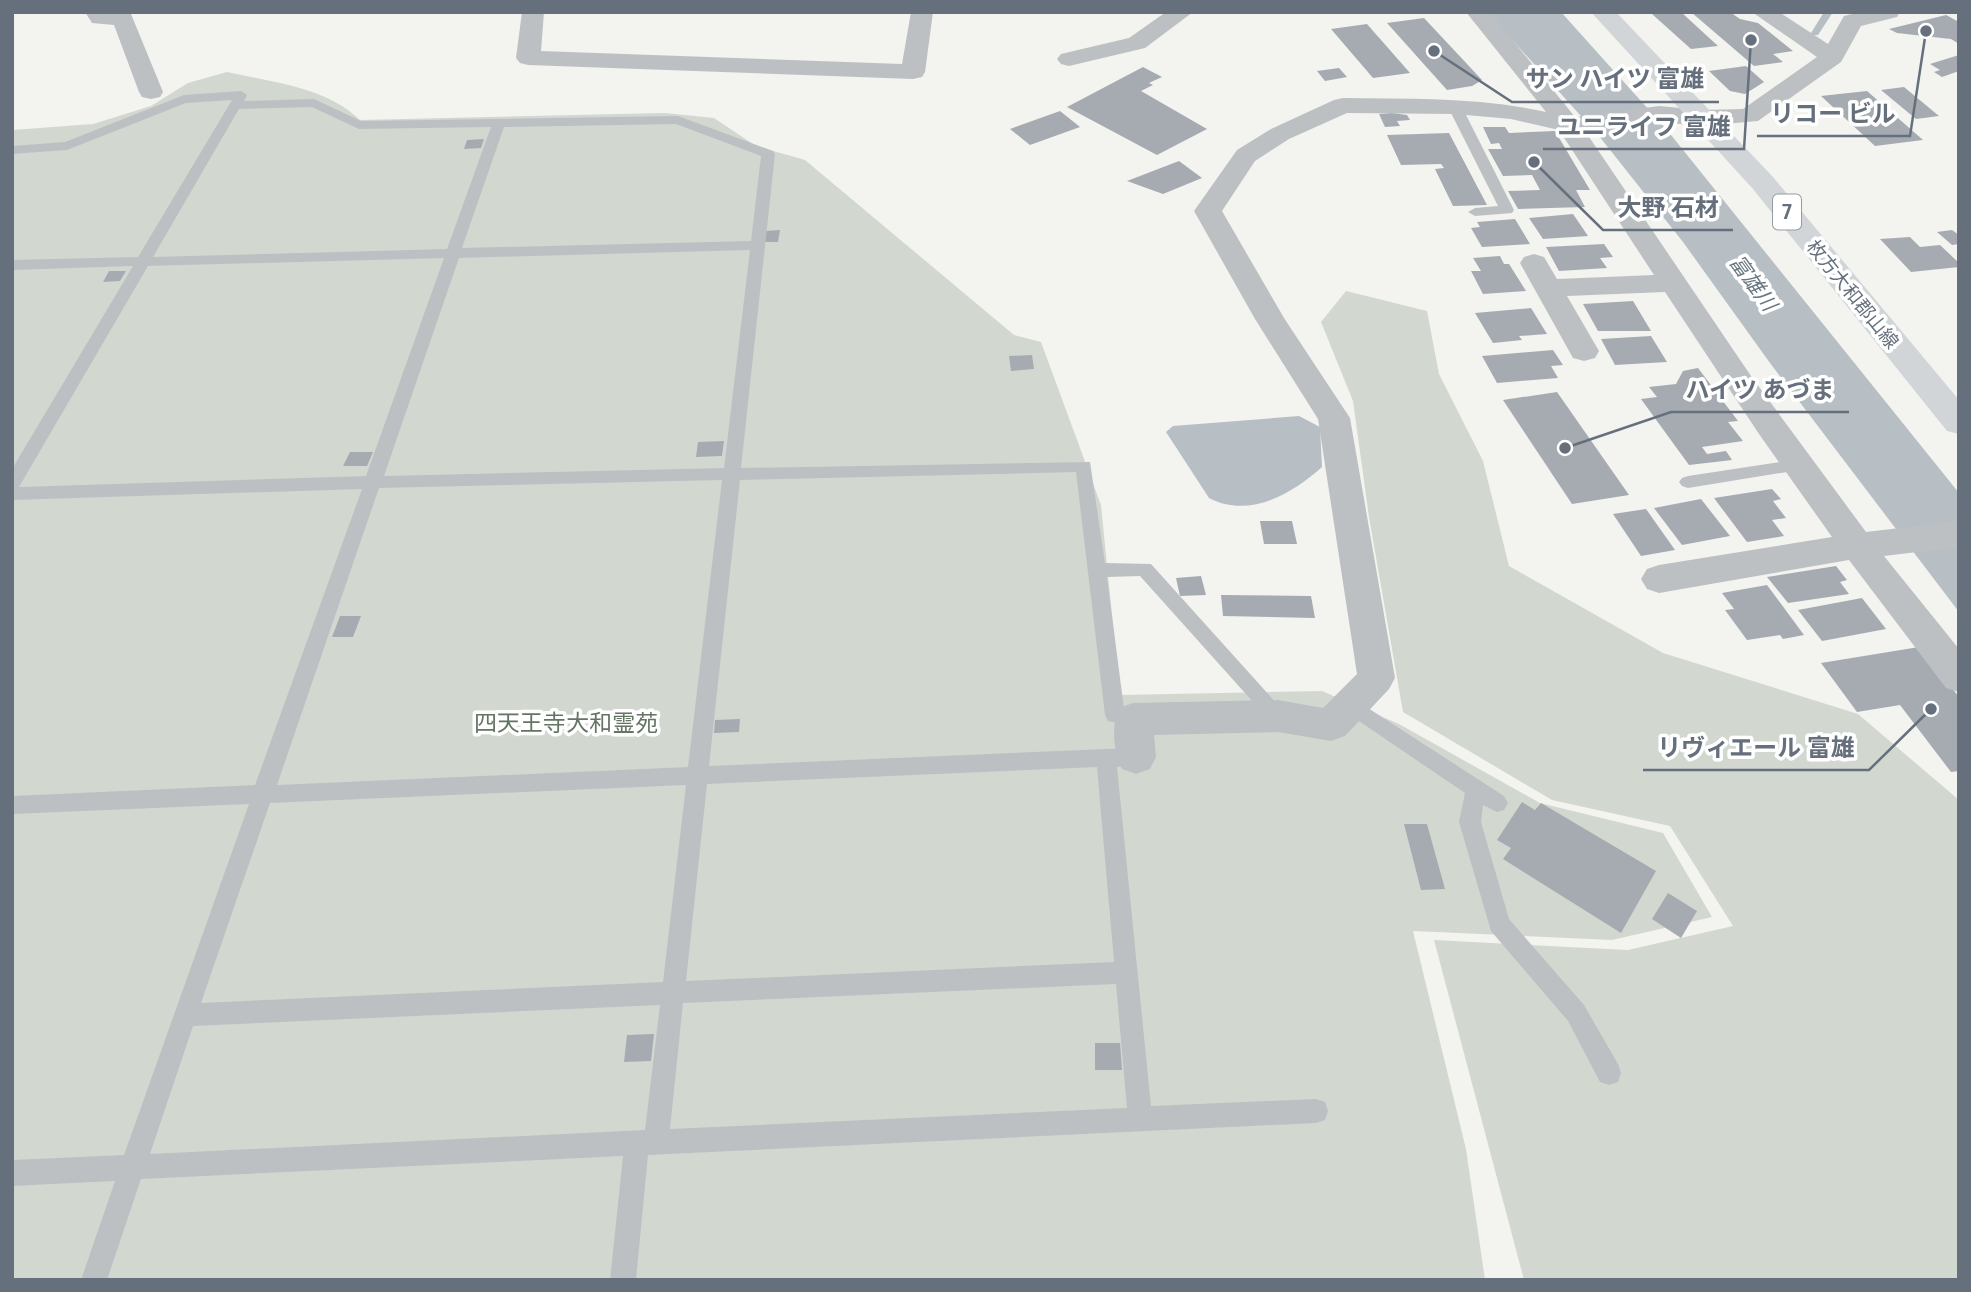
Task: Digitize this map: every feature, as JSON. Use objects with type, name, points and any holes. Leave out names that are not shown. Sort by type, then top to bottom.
[{"type":"main road","name":"枚方大和郡山線","points":[[1603,12],[1763,183],[1959,423]]},
{"type":"street","points":[[96,12],[100,18],[123,19],[151,92]]},
{"type":"street","points":[[533,12],[528,58],[913,72],[922,12]]},
{"type":"street","points":[[1477,12],[1569,125],[1672,283],[1799,466],[1856,546],[1959,677]]},
{"type":"street","points":[[1763,12],[1833,57]]},
{"type":"street","points":[[1121,758],[1133,719],[1278,716],[1331,725],[1376,678],[1334,418],[1270,319],[1209,211],[1246,156],[1280,134],[1343,105],[1455,107],[1511,112],[1569,125],[1659,114],[1702,118],[1749,116],[1833,57],[1852,22],[1889,12]]},
{"type":"street","points":[[1069,59],[1137,43],[1165,16]]},
{"type":"street","points":[[1534,263],[1584,351]]},
{"type":"street","points":[[1549,288],[1672,283]]},
{"type":"street","points":[[1659,579],[1856,546],[1959,534]]},
{"type":"lane","points":[[12,150],[67,146],[184,99],[241,95],[12,484]]},
{"type":"lane","points":[[236,105],[314,103],[359,125],[678,120],[768,154],[673,993],[623,1280]]},
{"type":"lane","points":[[1455,107],[1507,210],[1475,212]]},
{"type":"lane","points":[[94,1280],[499,123]]},
{"type":"lane","points":[[12,265],[758,245]]},
{"type":"lane","points":[[12,494],[373,482],[1084,466],[1115,715],[1133,719]]},
{"type":"lane","points":[[1688,482],[1799,466]]},
{"type":"lane","points":[[1097,570],[1145,569],[1278,716]]},
{"type":"lane","points":[[1351,705],[1497,803]]},
{"type":"lane","points":[[12,805],[1121,758],[1127,972],[1140,1119]]},
{"type":"lane","points":[[1476,788],[1470,822],[1499,924],[1576,1013],[1609,1073]]},
{"type":"lane","points":[[185,1015],[1127,972]]},
{"type":"lane","points":[[12,1173],[1316,1111]]},
{"type":"green space","name":"四天王寺大和霊苑","points":[[227,72],[315,93],[346,109],[360,120],[665,113],[714,118],[756,146],[805,160],[1014,335],[1041,342],[1101,505],[1120,695],[1322,691],[1399,724],[1540,803],[1663,833],[1712,917],[1612,940],[1413,931],[1466,1149],[1485,1280],[12,1280],[12,130],[93,124],[151,106],[188,83]]},
{"type":"green space","points":[[1346,291],[1427,311],[1439,374],[1483,461],[1509,566],[1663,653],[1858,714],[1959,800],[1959,1280],[1524,1280],[1434,940],[1628,950],[1733,926],[1670,826],[1552,800],[1403,712],[1369,517],[1353,401],[1321,322]]},
{"type":"water","name":"富雄川","points":[[1487,12],[1561,12],[1667,130],[1959,493],[1959,612],[1770,363],[1683,242],[1599,136]]},
{"type":"water","points":[[1299,416],[1320,427],[1322,467],[1284,494],[1254,505],[1224,504],[1209,498],[1166,432],[1173,426]]},
{"type":"building","points":[[1681,12],[1718,46],[1691,49],[1652,14]]},
{"type":"building","points":[[1691,12],[1730,12],[1740,19],[1758,23],[1793,51],[1773,54],[1783,62],[1754,66]]},
{"type":"building","points":[[1946,15],[1959,22],[1959,44],[1951,39],[1897,33],[1889,29]]},
{"type":"building","points":[[1424,18],[1482,80],[1472,86],[1447,90],[1387,23]]},
{"type":"building","points":[[1367,24],[1410,73],[1373,78],[1331,29]]},
{"type":"building","points":[[1959,55],[1959,71],[1942,77],[1934,72],[1940,70],[1930,64]]},
{"type":"building","points":[[1746,66],[1764,82],[1745,94],[1730,91],[1709,71]]},
{"type":"building","points":[[1143,67],[1162,77],[1149,83],[1153,85],[1141,91],[1207,129],[1157,155],[1067,107]]},
{"type":"building","points":[[1339,68],[1347,77],[1325,81],[1317,71]]},
{"type":"building","points":[[1904,87],[1939,116],[1916,119],[1881,90]]},
{"type":"building","points":[[1867,91],[1923,140],[1875,146],[1821,96]]},
{"type":"building","points":[[1060,111],[1080,127],[1030,145],[1010,129]]},
{"type":"building","points":[[1379,114],[1407,115],[1410,120],[1397,121],[1400,126],[1385,127]]},
{"type":"building","points":[[1483,127],[1505,127],[1509,133],[1555,131],[1590,190],[1576,190],[1585,207],[1518,209],[1508,191],[1540,190],[1532,175],[1503,176],[1488,149],[1502,149],[1499,143],[1491,144]]},
{"type":"building","points":[[1449,133],[1487,205],[1453,206],[1435,169],[1444,168],[1441,164],[1401,165],[1387,135]]},
{"type":"building","points":[[484,139],[481,148],[464,149],[467,140]]},
{"type":"building","points":[[1179,161],[1202,178],[1163,194],[1127,181]]},
{"type":"building","points":[[1573,214],[1588,236],[1543,239],[1529,218]]},
{"type":"building","points":[[1515,219],[1530,244],[1482,247],[1471,228],[1480,227],[1477,222]]},
{"type":"building","points":[[780,230],[778,242],[764,242],[766,231]]},
{"type":"building","points":[[1952,230],[1959,235],[1959,244],[1952,245],[1937,232]]},
{"type":"building","points":[[1910,237],[1920,247],[1940,245],[1959,263],[1959,267],[1911,272],[1880,239]]},
{"type":"building","points":[[1604,244],[1613,257],[1600,258],[1607,268],[1559,271],[1546,247]]},
{"type":"building","points":[[1500,256],[1504,264],[1509,264],[1526,291],[1483,294],[1471,271],[1481,271],[1473,258]]},
{"type":"building","points":[[109,271],[126,271],[120,281],[103,282]]},
{"type":"building","points":[[1633,301],[1651,331],[1598,331],[1583,304]]},
{"type":"building","points":[[1531,308],[1547,334],[1519,336],[1522,340],[1493,343],[1475,313]]},
{"type":"building","points":[[1651,336],[1667,362],[1615,365],[1601,339]]},
{"type":"building","points":[[1553,350],[1563,365],[1551,366],[1558,378],[1497,383],[1482,356]]},
{"type":"building","points":[[1032,355],[1034,369],[1011,371],[1009,356]]},
{"type":"building","points":[[1698,368],[1738,421],[1728,422],[1743,441],[1702,447],[1707,454],[1726,451],[1732,460],[1689,465],[1641,399],[1657,397],[1649,387],[1676,384],[1683,371]]},
{"type":"building","points":[[1557,392],[1629,495],[1572,504],[1503,400]]},
{"type":"building","points":[[724,441],[722,456],[696,457],[698,442]]},
{"type":"building","points":[[350,452],[373,452],[367,466],[343,466]]},
{"type":"building","points":[[1772,489],[1781,499],[1773,501],[1786,518],[1772,520],[1784,536],[1747,542],[1714,498]]},
{"type":"building","points":[[1701,499],[1730,536],[1682,545],[1654,508]]},
{"type":"building","points":[[1646,509],[1675,550],[1641,556],[1613,514]]},
{"type":"building","points":[[1260,521],[1292,521],[1297,544],[1264,544]]},
{"type":"building","points":[[1836,566],[1847,580],[1840,582],[1849,594],[1788,603],[1767,577]]},
{"type":"building","points":[[1201,576],[1206,595],[1180,596],[1176,578]]},
{"type":"building","points":[[1767,585],[1804,635],[1783,639],[1780,635],[1747,640],[1725,610],[1734,609],[1722,593]]},
{"type":"building","points":[[1221,595],[1311,596],[1315,618],[1223,616]]},
{"type":"building","points":[[1862,598],[1886,629],[1822,641],[1798,610]]},
{"type":"building","points":[[340,616],[361,616],[353,637],[332,637]]},
{"type":"building","points":[[1919,647],[1959,697],[1959,771],[1951,772],[1900,705],[1857,712],[1821,663]]},
{"type":"building","points":[[740,719],[739,732],[714,733],[715,720]]},
{"type":"building","points":[[1522,802],[1535,810],[1541,803],[1656,871],[1621,933],[1503,859],[1511,848],[1497,840]]},
{"type":"building","points":[[1404,824],[1427,824],[1445,889],[1421,890]]},
{"type":"building","points":[[1668,893],[1697,911],[1681,938],[1652,919]]},
{"type":"building","points":[[654,1034],[651,1061],[624,1062],[627,1035]]},
{"type":"building","points":[[1095,1043],[1120,1043],[1122,1070],[1095,1070]]},
{"type":"waterway","points":[[1815,33],[1829,12]]},
{"type":"place","name":"リコー ビル","points":[[1926,31]]},
{"type":"place","name":"ユニライフ 富雄","points":[[1751,40]]},
{"type":"place","name":"サン ハイツ 富雄","points":[[1434,51]]},
{"type":"place","name":"大野 石材","points":[[1534,162]]},
{"type":"place","name":"ハイツ あづま","points":[[1565,448]]},
{"type":"place","name":"リヴィエール 富雄","points":[[1931,709]]}]
